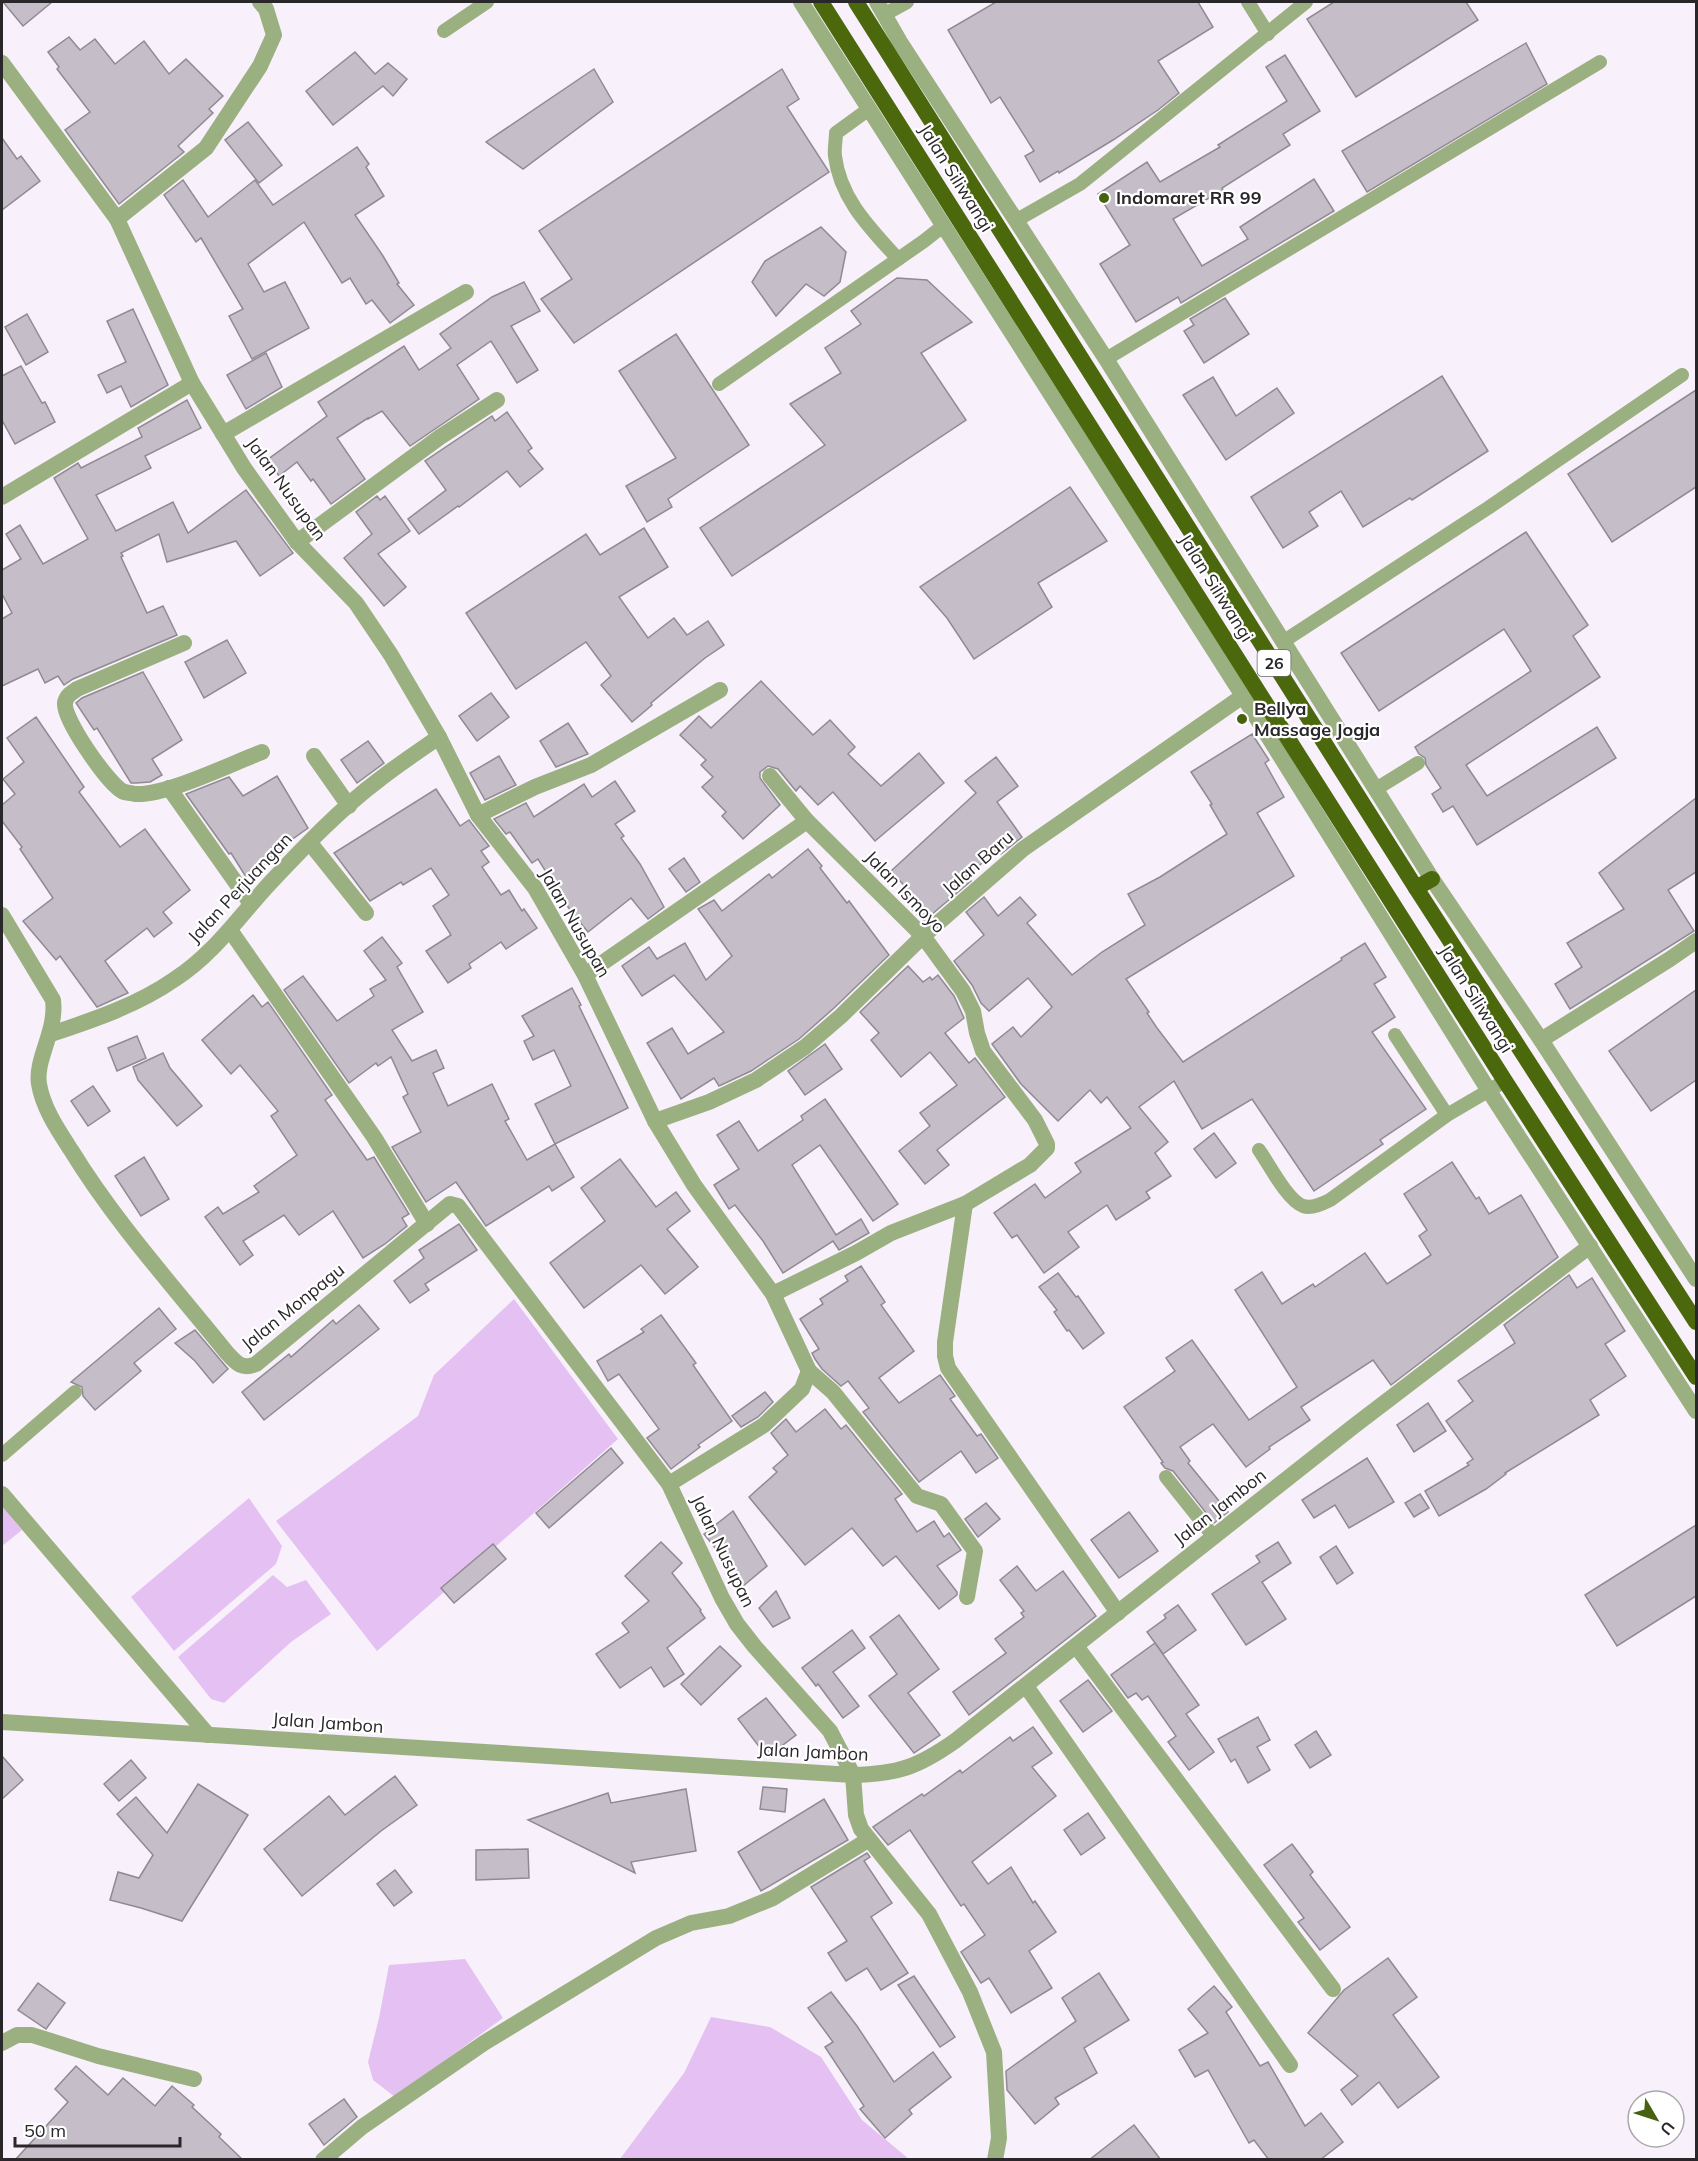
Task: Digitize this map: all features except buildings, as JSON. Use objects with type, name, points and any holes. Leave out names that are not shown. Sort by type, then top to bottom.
[{"type":"highway","name":"Jalan Siliwangi","points":[[821,2],[1505,1081],[1696,1377]]},
{"type":"highway","name":"Jalan Siliwangi","points":[[856,2],[894,46],[1416,888],[1696,1322]]},
{"type":"highway","points":[[1416,888],[1432,879]]},
{"type":"street","points":[[117,219],[206,148],[236,103],[260,66],[274,35],[266,9],[260,2]]},
{"type":"street","points":[[801,2],[1243,696],[1490,1091],[1696,1411]]},
{"type":"street","points":[[881,8],[894,46],[1017,220],[1432,879],[1696,1279]]},
{"type":"street","name":"Jalan Nusupan","points":[[2,63],[117,219],[192,383],[244,468],[297,542],[356,603],[391,655],[439,737],[478,815],[535,888],[585,975],[655,1121],[694,1185],[773,1294],[809,1371],[802,1389],[764,1425],[669,1484],[722,1598],[737,1624],[830,1731],[853,1775]]},
{"type":"street","points":[[223,434],[466,292]]},
{"type":"street","points":[[2,497],[192,383]]},
{"type":"street","points":[[297,542],[440,437],[497,400]]},
{"type":"street","points":[[184,643],[76,689],[68,696],[65,705],[69,719],[96,764],[114,785],[124,792],[153,794],[262,752]]},
{"type":"street","points":[[478,815],[535,787],[591,765],[720,690]]},
{"type":"street","name":"Jalan Baru","points":[[655,1121],[709,1102],[756,1080],[805,1047],[923,936],[1037,838],[1243,696]]},
{"type":"street","name":"Jalan Perjuangan","points":[[51,1034],[96,1019],[156,991],[194,965],[230,930],[251,904],[310,843],[349,806],[378,780],[439,737]]},
{"type":"street","points":[[315,756],[349,806]]},
{"type":"street","name":"Jalan Ismoyo","points":[[770,776],[807,821],[923,936],[963,991],[973,1011],[983,1051],[1035,1120],[1047,1143],[1047,1148],[1030,1164],[965,1204],[891,1233],[773,1294]]},
{"type":"street","points":[[169,788],[251,904]]},
{"type":"street","points":[[585,975],[807,821]]},
{"type":"street","points":[[310,843],[366,913]]},
{"type":"street","name":"Jalan Monpagu","points":[[2,915],[53,1000],[51,1034],[40,1064],[38,1081],[41,1095],[53,1122],[92,1185],[238,1365],[248,1368],[256,1364],[450,1204],[458,1206],[669,1484]]},
{"type":"street","points":[[230,930],[374,1137],[426,1224]]},
{"type":"street","points":[[1540,1040],[1696,941]]},
{"type":"street","points":[[965,1204],[945,1342],[948,1368],[1118,1613]]},
{"type":"street","name":"Jalan Jambon","points":[[2,1722],[853,1775],[882,1774],[909,1768],[933,1757],[1026,1686],[1214,1537],[1590,1246]]},
{"type":"street","points":[[809,1371],[833,1392],[917,1496],[941,1504],[975,1551],[967,1597]]},
{"type":"street","points":[[2,1494],[208,1735]]},
{"type":"street","points":[[1076,1646],[1333,1989]]},
{"type":"street","points":[[1026,1686],[1290,2065]]},
{"type":"street","points":[[853,1775],[856,1815],[861,1829],[929,1914],[970,1992],[994,2052],[999,2138],[994,2160]]},
{"type":"street","points":[[323,2160],[362,2127],[484,2043],[619,1963],[656,1938],[691,1923],[729,1916],[773,1898],[868,1840]]},
{"type":"street","points":[[2,2043],[17,2036],[32,2035],[98,2056],[194,2079]]},
{"type":"lane","points":[[444,31],[486,2]]},
{"type":"lane","points":[[881,8],[907,2]]},
{"type":"lane","points":[[1248,2],[1268,34]]},
{"type":"lane","points":[[1017,220],[1080,184],[1306,2]]},
{"type":"lane","points":[[1106,359],[1600,62]]},
{"type":"lane","points":[[869,109],[837,133],[835,156],[843,186],[859,216],[898,259]]},
{"type":"lane","points":[[719,384],[943,226]]},
{"type":"lane","points":[[1284,641],[1488,508],[1682,375]]},
{"type":"lane","points":[[1376,789],[1418,763]]},
{"type":"lane","points":[[1395,1035],[1447,1115]]},
{"type":"lane","points":[[1258,1150],[1292,1200],[1304,1207],[1315,1207],[1330,1200],[1447,1115],[1505,1081]]},
{"type":"lane","points":[[2,1455],[75,1392]]},
{"type":"lane","points":[[1166,1477],[1214,1537]]},
{"type":"shaded area","points":[[514,1299],[618,1439],[377,1651],[276,1521],[418,1416],[434,1375]]},
{"type":"shaded area","points":[[249,1498],[282,1546],[276,1564],[174,1651],[131,1597]]},
{"type":"shaded area","points":[[2,1506],[22,1530],[2,1546]]},
{"type":"shaded area","points":[[273,1575],[287,1587],[306,1580],[331,1614],[291,1642],[224,1703],[211,1699],[178,1657]]},
{"type":"shaded area","points":[[465,1959],[503,2018],[395,2097],[373,2080],[368,2062],[389,1965]]},
{"type":"shaded area","points":[[711,2017],[770,2027],[821,2057],[862,2120],[909,2159],[620,2159],[684,2073]]},
{"type":"place","name":"Indomaret RR 99","points":[[1104,198]]},
{"type":"place","name":"Bellya Massage Jogja","points":[[1242,719]]}]
